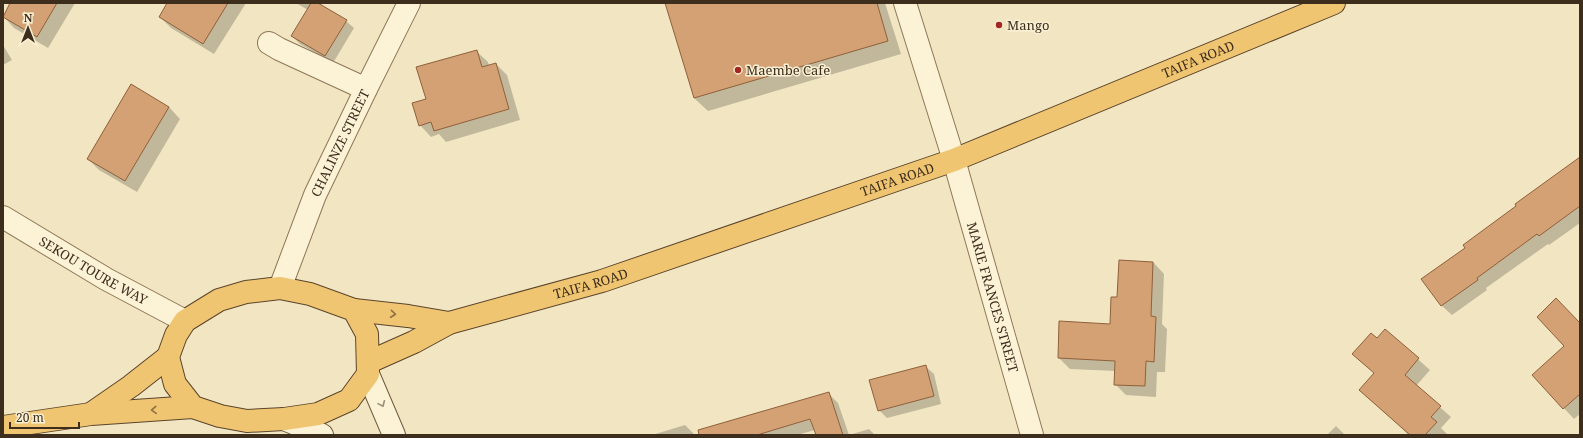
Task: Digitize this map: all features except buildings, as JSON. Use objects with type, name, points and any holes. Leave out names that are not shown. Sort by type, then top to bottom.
[{"type":"highway","name":"TAIFA ROAD","points":[[368,368],[449,323],[602,281],[954,160],[1334,3]]},
{"type":"highway","name":"TAIFA ROAD","points":[[185,321],[219,300],[246,292],[280,288],[310,294],[354,310],[408,316],[449,323]]},
{"type":"highway","points":[[3,427],[91,414],[193,407],[220,416],[247,420],[284,419],[318,414],[348,400],[368,368],[367,334],[354,310]]},
{"type":"highway","points":[[91,414],[131,386],[168,357],[176,336],[185,321]]},
{"type":"highway","points":[[168,357],[175,384],[193,407]]},
{"type":"street","name":"CHALINZE STREET","points":[[280,288],[315,195],[409,3]]},
{"type":"street","name":"MARIE FRANCES STREET","points":[[905,3],[954,160],[1032,435]]},
{"type":"street","points":[[269,43],[366,89]]},
{"type":"street","name":"SEKOU TOURE WAY","points":[[3,217],[106,279],[185,321]]},
{"type":"street","points":[[368,368],[394,435]]},
{"type":"street","points":[[284,419],[322,435]]},
{"type":"place","name":"Mango","points":[[999,25]]},
{"type":"place","name":"Maembe Cafe","points":[[738,70]]}]
